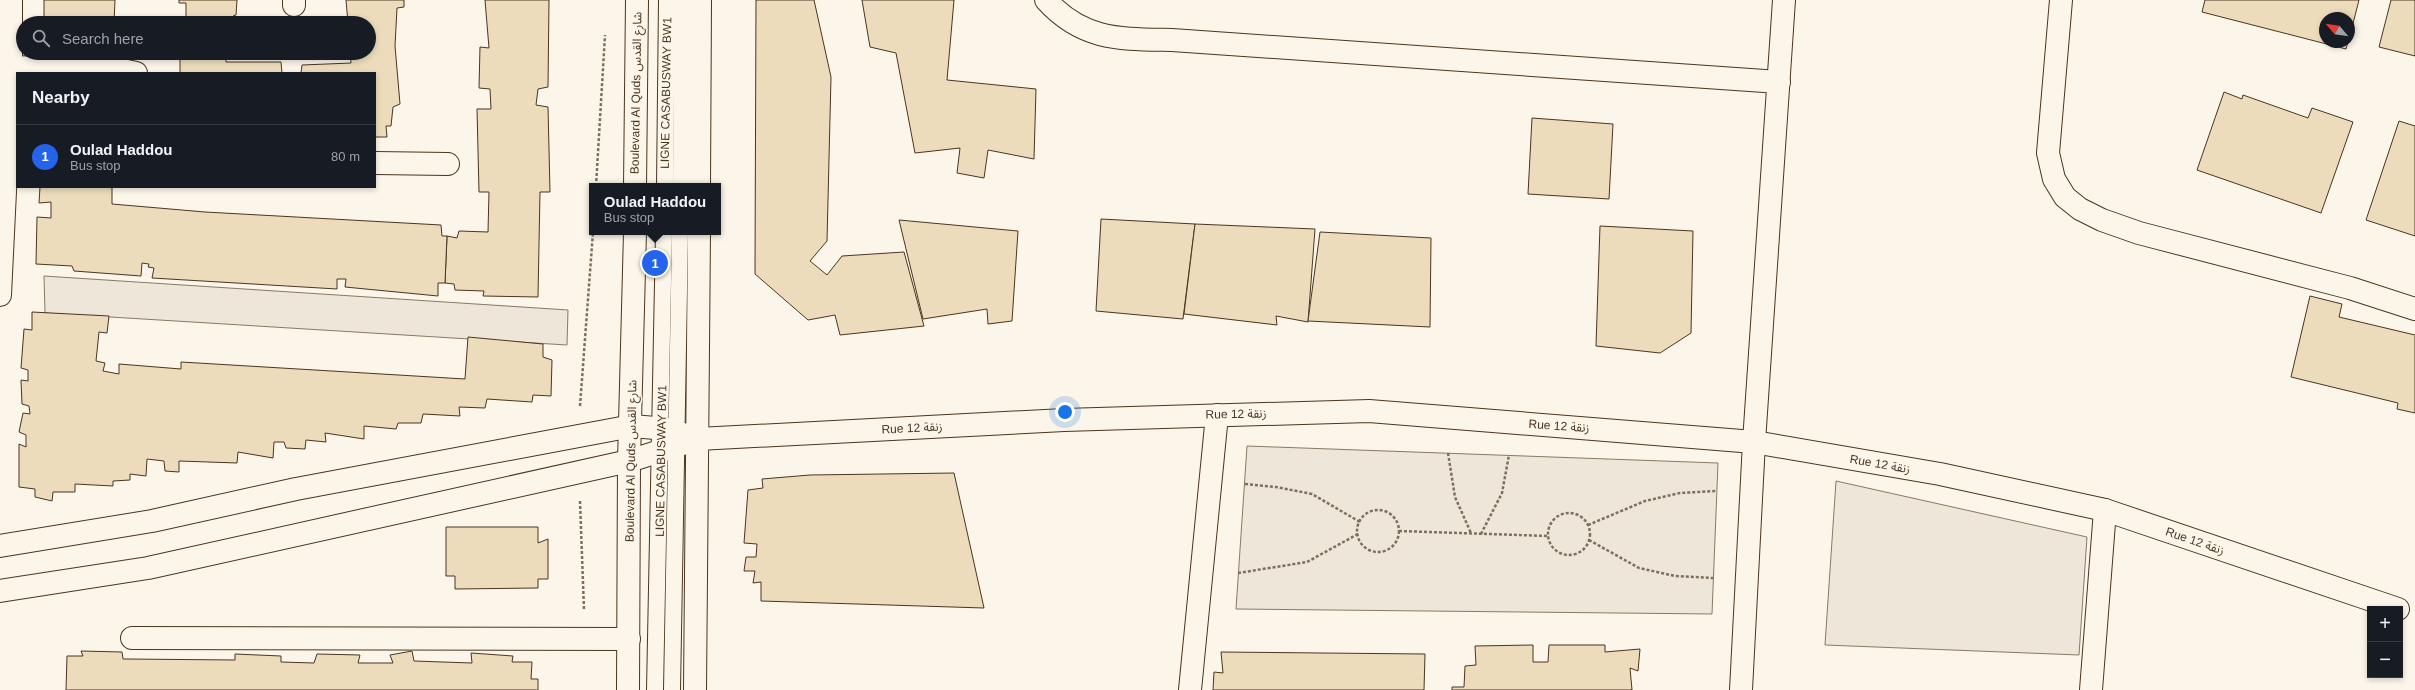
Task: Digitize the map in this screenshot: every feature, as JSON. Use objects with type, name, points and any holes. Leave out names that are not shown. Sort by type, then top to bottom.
[{"type":"street","points":[[0,295],[11,67],[11,0]]},
{"type":"street","name":"Boulevard Al Quds شارع القدس","points":[[635,183],[637,0]]},
{"type":"street","points":[[699,183],[700,0]]},
{"type":"street","points":[[1046,0],[1076,25],[1098,34],[1128,39],[1172,40],[1779,82]]},
{"type":"street","points":[[1742,690],[1754,442],[1784,0]]},
{"type":"street","points":[[2061,0],[2048,153],[2054,179],[2065,197],[2080,209],[2102,220],[2139,233],[2350,288],[2415,309]]},
{"type":"street","points":[[11,67],[122,70],[131,72]]},
{"type":"street","points":[[376,163],[448,164]]},
{"type":"street","name":"Boulevard Al Quds شارع القدس","points":[[628,690],[630,462],[632,426],[635,235]]},
{"type":"street","points":[[695,690],[675,440],[699,235]]},
{"type":"street","name":"Rue 12 زنقة","points":[[675,440],[1064,420],[1217,414],[1369,411],[1754,442],[1940,474],[2105,510],[2390,606]]},
{"type":"street","points":[[1190,690],[1217,414]]},
{"type":"street","points":[[0,546],[152,521],[296,489],[632,426],[675,440]]},
{"type":"street","points":[[0,591],[148,568],[630,462],[675,440]]},
{"type":"street","points":[[2092,690],[2105,510]]},
{"type":"street","name":"Rue 12 زنقة","points":[[2403,610],[2415,615]]},
{"type":"street","points":[[132,638],[629,639]]},
{"type":"lane","name":"LIGNE CASABUSWAY BW1","points":[[665,183],[667,0]]},
{"type":"lane","name":"LIGNE CASABUSWAY BW1","points":[[680,183],[682,0]]},
{"type":"lane","name":"LIGNE CASABUSWAY BW1","points":[[655,690],[675,440],[664,235]]},
{"type":"lane","name":"LIGNE CASABUSWAY BW1","points":[[672,690],[675,440],[680,235]]},
{"type":"path","points":[[596,183],[605,28]]},
{"type":"path","points":[[1448,453],[1455,497],[1471,533]]},
{"type":"path","points":[[1481,534],[1502,493],[1509,455]]},
{"type":"path","points":[[1245,484],[1276,487],[1312,494],[1360,522]]},
{"type":"path","points":[[1588,525],[1645,501],[1680,494],[1716,491]]},
{"type":"path","points":[[1373,511],[1387,512],[1397,521],[1399,531],[1397,541],[1392,546],[1380,552],[1367,548],[1362,543],[1358,534],[1360,522],[1367,513],[1373,511]]},
{"type":"path","points":[[1563,514],[1576,515],[1588,525],[1590,533],[1589,540],[1584,549],[1578,553],[1565,555],[1554,548],[1548,536],[1552,522],[1563,514]]},
{"type":"path","points":[[1399,531],[1548,536]]},
{"type":"path","points":[[1238,572],[1307,562],[1358,534]]},
{"type":"path","points":[[1589,540],[1640,568],[1675,576],[1713,578]]},
{"type":"shaded area","points":[[44,276],[568,310],[567,345],[45,313]]},
{"type":"shaded area","points":[[1247,446],[1718,463],[1712,614],[1236,609]]},
{"type":"shaded area","points":[[1836,481],[2087,537],[2079,655],[1825,645]]},
{"type":"building","points":[[44,0],[115,0],[114,16],[44,16]]},
{"type":"building","points":[[179,0],[237,0],[236,15],[186,16],[186,3],[179,3]]},
{"type":"building","points":[[346,0],[404,0],[404,7],[397,8],[395,46],[400,104],[393,107],[391,126],[386,126],[387,137],[376,137],[376,72],[301,72],[302,65],[351,63],[351,60],[376,60],[376,16],[347,16]]},
{"type":"building","points":[[485,0],[549,0],[548,87],[538,89],[536,105],[548,107],[550,192],[540,192],[538,297],[483,296],[484,291],[455,290],[454,284],[445,283],[447,236],[457,238],[459,231],[488,232],[489,192],[479,192],[477,109],[491,109],[490,89],[479,88],[480,47],[489,48]]},
{"type":"building","points":[[756,0],[814,0],[831,77],[827,241],[810,261],[827,275],[842,256],[904,252],[924,326],[840,335],[835,315],[808,320],[755,274]]},
{"type":"building","points":[[862,0],[954,0],[947,80],[1036,89],[1034,159],[988,150],[984,178],[957,173],[960,148],[915,153],[896,53],[870,47]]},
{"type":"building","points":[[2205,0],[2359,0],[2355,16],[2355,12],[2319,12],[2319,42],[2202,12]]},
{"type":"building","points":[[2391,0],[2415,0],[2415,56],[2379,47]]},
{"type":"building","points":[[180,60],[226,60],[226,62],[281,62],[282,72],[180,72]]},
{"type":"building","points":[[2224,92],[2242,99],[2243,95],[2308,118],[2312,108],[2353,122],[2321,213],[2197,170]]},
{"type":"building","points":[[1532,118],[1613,124],[1609,199],[1528,194]]},
{"type":"building","points":[[2399,121],[2415,126],[2415,236],[2366,220]]},
{"type":"building","points":[[40,188],[112,188],[112,204],[205,212],[441,225],[442,236],[447,236],[445,283],[438,283],[438,296],[345,287],[346,279],[337,279],[337,289],[152,278],[154,268],[148,267],[149,264],[142,263],[141,276],[74,271],[72,266],[36,264],[37,217],[51,218],[51,202],[39,203]]},
{"type":"building","points":[[1101,219],[1195,224],[1183,319],[1096,311]]},
{"type":"building","points":[[899,220],[1018,231],[1012,321],[988,324],[987,309],[923,319]]},
{"type":"building","points":[[1195,224],[1315,229],[1308,322],[1276,316],[1277,325],[1184,314]]},
{"type":"building","points":[[1600,226],[1693,231],[1691,333],[1660,353],[1596,346]]},
{"type":"building","points":[[1320,232],[1431,238],[1430,327],[1308,321]]},
{"type":"building","points":[[2310,296],[2342,304],[2339,317],[2415,335],[2415,413],[2397,409],[2398,403],[2291,377]]},
{"type":"building","points":[[32,312],[109,316],[107,333],[99,332],[96,361],[105,363],[103,371],[119,374],[119,364],[181,369],[181,362],[465,379],[468,337],[543,344],[543,357],[552,360],[551,396],[533,395],[532,402],[487,399],[485,408],[459,407],[460,416],[423,414],[421,423],[398,423],[396,429],[364,426],[364,439],[325,433],[326,442],[306,440],[305,449],[286,448],[284,442],[274,442],[273,458],[238,452],[237,463],[179,461],[179,472],[165,471],[164,461],[147,459],[146,476],[130,474],[130,480],[113,481],[113,486],[75,484],[75,492],[53,492],[52,501],[35,497],[35,489],[19,487],[19,444],[26,447],[26,435],[19,432],[23,413],[30,414],[29,406],[22,404],[21,380],[28,381],[28,370],[21,368],[24,329],[32,330]]},
{"type":"building","points":[[954,473],[984,608],[761,601],[761,582],[753,583],[755,571],[744,571],[746,557],[756,557],[757,544],[744,543],[748,490],[763,488],[762,479],[810,475]]},
{"type":"building","points":[[446,527],[538,527],[538,543],[548,539],[548,579],[538,579],[538,588],[455,589],[455,576],[446,576]]},
{"type":"building","points":[[1533,645],[1533,662],[1548,662],[1549,645],[1605,645],[1605,652],[1640,649],[1638,671],[1630,668],[1632,690],[1452,690],[1452,687],[1464,687],[1465,666],[1476,665],[1475,646]]},
{"type":"building","points":[[81,651],[122,652],[123,659],[235,660],[235,654],[281,656],[281,662],[314,663],[317,654],[360,655],[358,663],[393,663],[390,655],[412,651],[414,661],[472,663],[471,653],[513,656],[512,662],[532,662],[531,679],[538,679],[538,690],[66,690],[67,656],[83,656]]},
{"type":"building","points":[[1221,652],[1425,654],[1424,690],[1213,690],[1214,672],[1223,673]]},
{"type":"place","name":"Oulad Haddou","points":[[655,263]]}]
